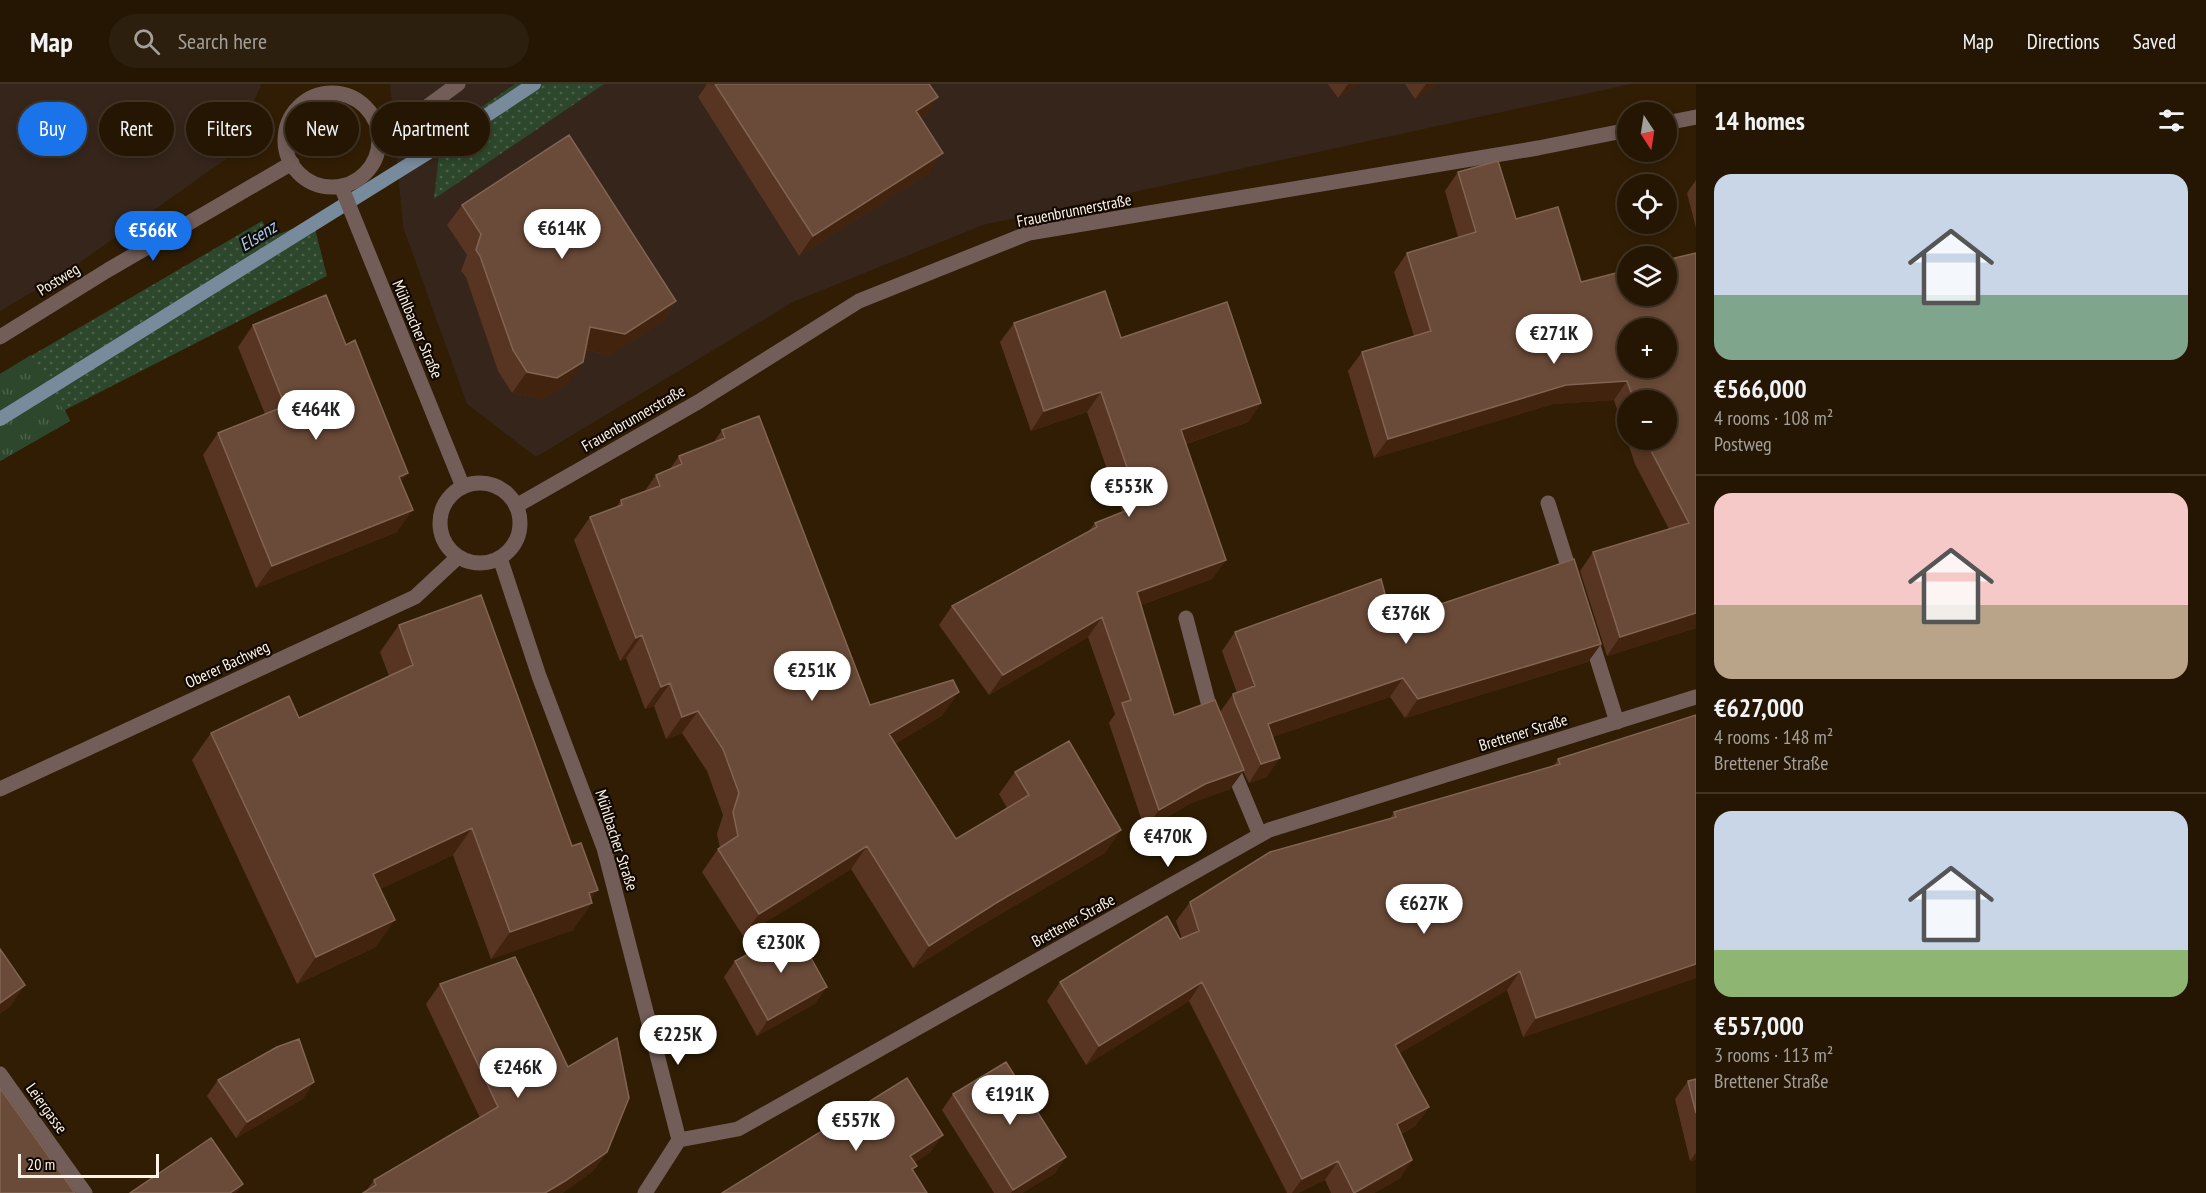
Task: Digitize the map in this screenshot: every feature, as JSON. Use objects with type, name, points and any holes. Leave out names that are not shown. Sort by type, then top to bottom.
[{"type":"street","points":[[433,102],[458,84]]},
{"type":"street","points":[[371,114],[365,106],[352,97],[320,89],[296,109],[289,121],[285,136],[292,163],[301,175],[313,183],[341,186],[354,181],[366,172],[376,156]]},
{"type":"street","points":[[1677,121],[1696,117]]},
{"type":"street","name":"Frauenbrunnerstraße","points":[[516,506],[698,402],[859,301],[1029,233],[1538,148],[1617,132]]},
{"type":"street","name":"Postweg","points":[[0,337],[108,270],[292,163]]},
{"type":"street","name":"Mühlbacher Straße","points":[[341,186],[370,262],[464,486]]},
{"type":"street","points":[[475,483],[488,484],[499,489],[516,506],[519,529],[516,541],[500,558],[479,563],[458,557],[442,538],[439,527],[440,514],[445,502],[464,486],[475,483]]},
{"type":"street","points":[[1548,503],[1576,591]]},
{"type":"street","name":"Oberer Bachweg","points":[[0,789],[415,597],[458,557]]},
{"type":"street","name":"Mühlbacher Straße","points":[[500,558],[539,676],[604,848],[679,1140]]},
{"type":"street","points":[[1186,618],[1218,734]]},
{"type":"street","points":[[1586,623],[1617,722]]},
{"type":"street","name":"Brettener Straße","points":[[679,1140],[738,1129],[1269,830],[1696,697]]},
{"type":"street","points":[[1226,754],[1260,835]]},
{"type":"street","name":"Leiergasse","points":[[0,1074],[85,1193]]},
{"type":"street","points":[[645,1193],[679,1140]]},
{"type":"shaded area","points":[[0,84],[260,84],[253,102],[186,102],[186,156],[227,156],[226,159],[65,273],[0,311]]},
{"type":"shaded area","points":[[390,84],[1631,84],[983,225],[793,302],[536,457],[467,404],[403,227],[397,156],[490,156],[490,102],[392,102]]},
{"type":"green space","points":[[515,84],[604,84],[434,199],[439,156],[490,156],[489,102]]},
{"type":"green space","points":[[262,221],[271,237],[313,221],[327,276],[65,410],[70,421],[0,461],[0,374]]},
{"type":"green space","points":[[31,355],[70,421],[0,461],[0,374]]},
{"type":"building","points":[[715,84],[929,84],[938,97],[916,111],[943,153],[813,236]]},
{"type":"building","points":[[569,135],[676,301],[625,334],[590,327],[583,362],[557,378],[527,372],[513,350],[476,250],[481,234],[462,205]]},
{"type":"building","points":[[1498,161],[1516,219],[1558,207],[1581,282],[1617,273],[1617,306],[1677,306],[1677,257],[1696,253],[1696,613],[1620,637],[1593,552],[1689,523],[1651,450],[1677,450],[1677,390],[1630,390],[1627,381],[1566,385],[1388,439],[1362,352],[1431,331],[1407,253],[1476,232],[1458,172]]},
{"type":"building","points":[[1105,291],[1121,338],[1227,302],[1261,403],[1181,430],[1226,560],[1137,592],[1174,715],[1215,700],[1244,770],[1205,784],[1159,810],[1122,703],[1131,700],[1102,617],[1003,675],[952,606],[1097,527],[1095,523],[1140,505],[1101,392],[1044,411],[1014,323]]},
{"type":"building","points":[[326,295],[346,345],[355,340],[408,473],[399,477],[413,510],[272,566],[218,433],[285,406],[253,325]]},
{"type":"building","points":[[759,416],[870,705],[953,680],[959,692],[889,734],[956,839],[1029,795],[1015,772],[1069,741],[1121,830],[996,903],[929,946],[867,846],[759,914],[718,849],[738,836],[733,812],[739,793],[723,749],[698,711],[682,717],[670,683],[661,687],[642,635],[636,638],[590,517],[622,505],[621,500],[660,486],[656,475],[682,464],[679,456],[725,438],[722,430]]},
{"type":"building","points":[[1574,559],[1601,644],[1418,699],[1403,678],[1268,724],[1280,758],[1261,764],[1233,694],[1255,686],[1235,632],[1381,579],[1391,616],[1444,603]]},
{"type":"building","points":[[481,595],[572,846],[581,843],[598,890],[589,893],[592,903],[510,932],[472,828],[373,874],[395,920],[316,957],[211,733],[289,696],[299,718],[413,665],[399,625]]},
{"type":"building","points":[[1696,715],[1696,964],[1536,1018],[1520,971],[1395,1045],[1429,1107],[1397,1124],[1412,1160],[1354,1193],[1338,1161],[1302,1179],[1202,982],[1099,1046],[1060,982],[1167,916],[1180,939],[1199,931],[1190,902],[1270,852],[1396,817],[1394,812],[1560,764],[1558,759]]},
{"type":"building","points":[[795,929],[827,987],[768,1020],[735,961]]},
{"type":"building","points":[[0,949],[25,985],[0,1003]]},
{"type":"building","points":[[515,957],[568,1067],[617,1038],[629,1098],[607,1152],[545,1193],[363,1193],[376,1185],[374,1180],[498,1107],[440,984]]},
{"type":"building","points":[[299,1039],[314,1082],[247,1122],[218,1080],[277,1047]]},
{"type":"building","points":[[1006,1062],[1066,1157],[1013,1190],[953,1094]]},
{"type":"building","points":[[907,1078],[943,1135],[910,1156],[917,1166],[912,1169],[927,1193],[722,1193]]},
{"type":"building","points":[[1696,1079],[1696,1113],[1688,1081]]},
{"type":"building","points":[[0,1088],[75,1193],[0,1193]]},
{"type":"building","points":[[211,1138],[243,1184],[230,1193],[130,1193]]},
{"type":"waterway","name":"Elsenz","points":[[0,419],[466,129],[534,84]]}]
